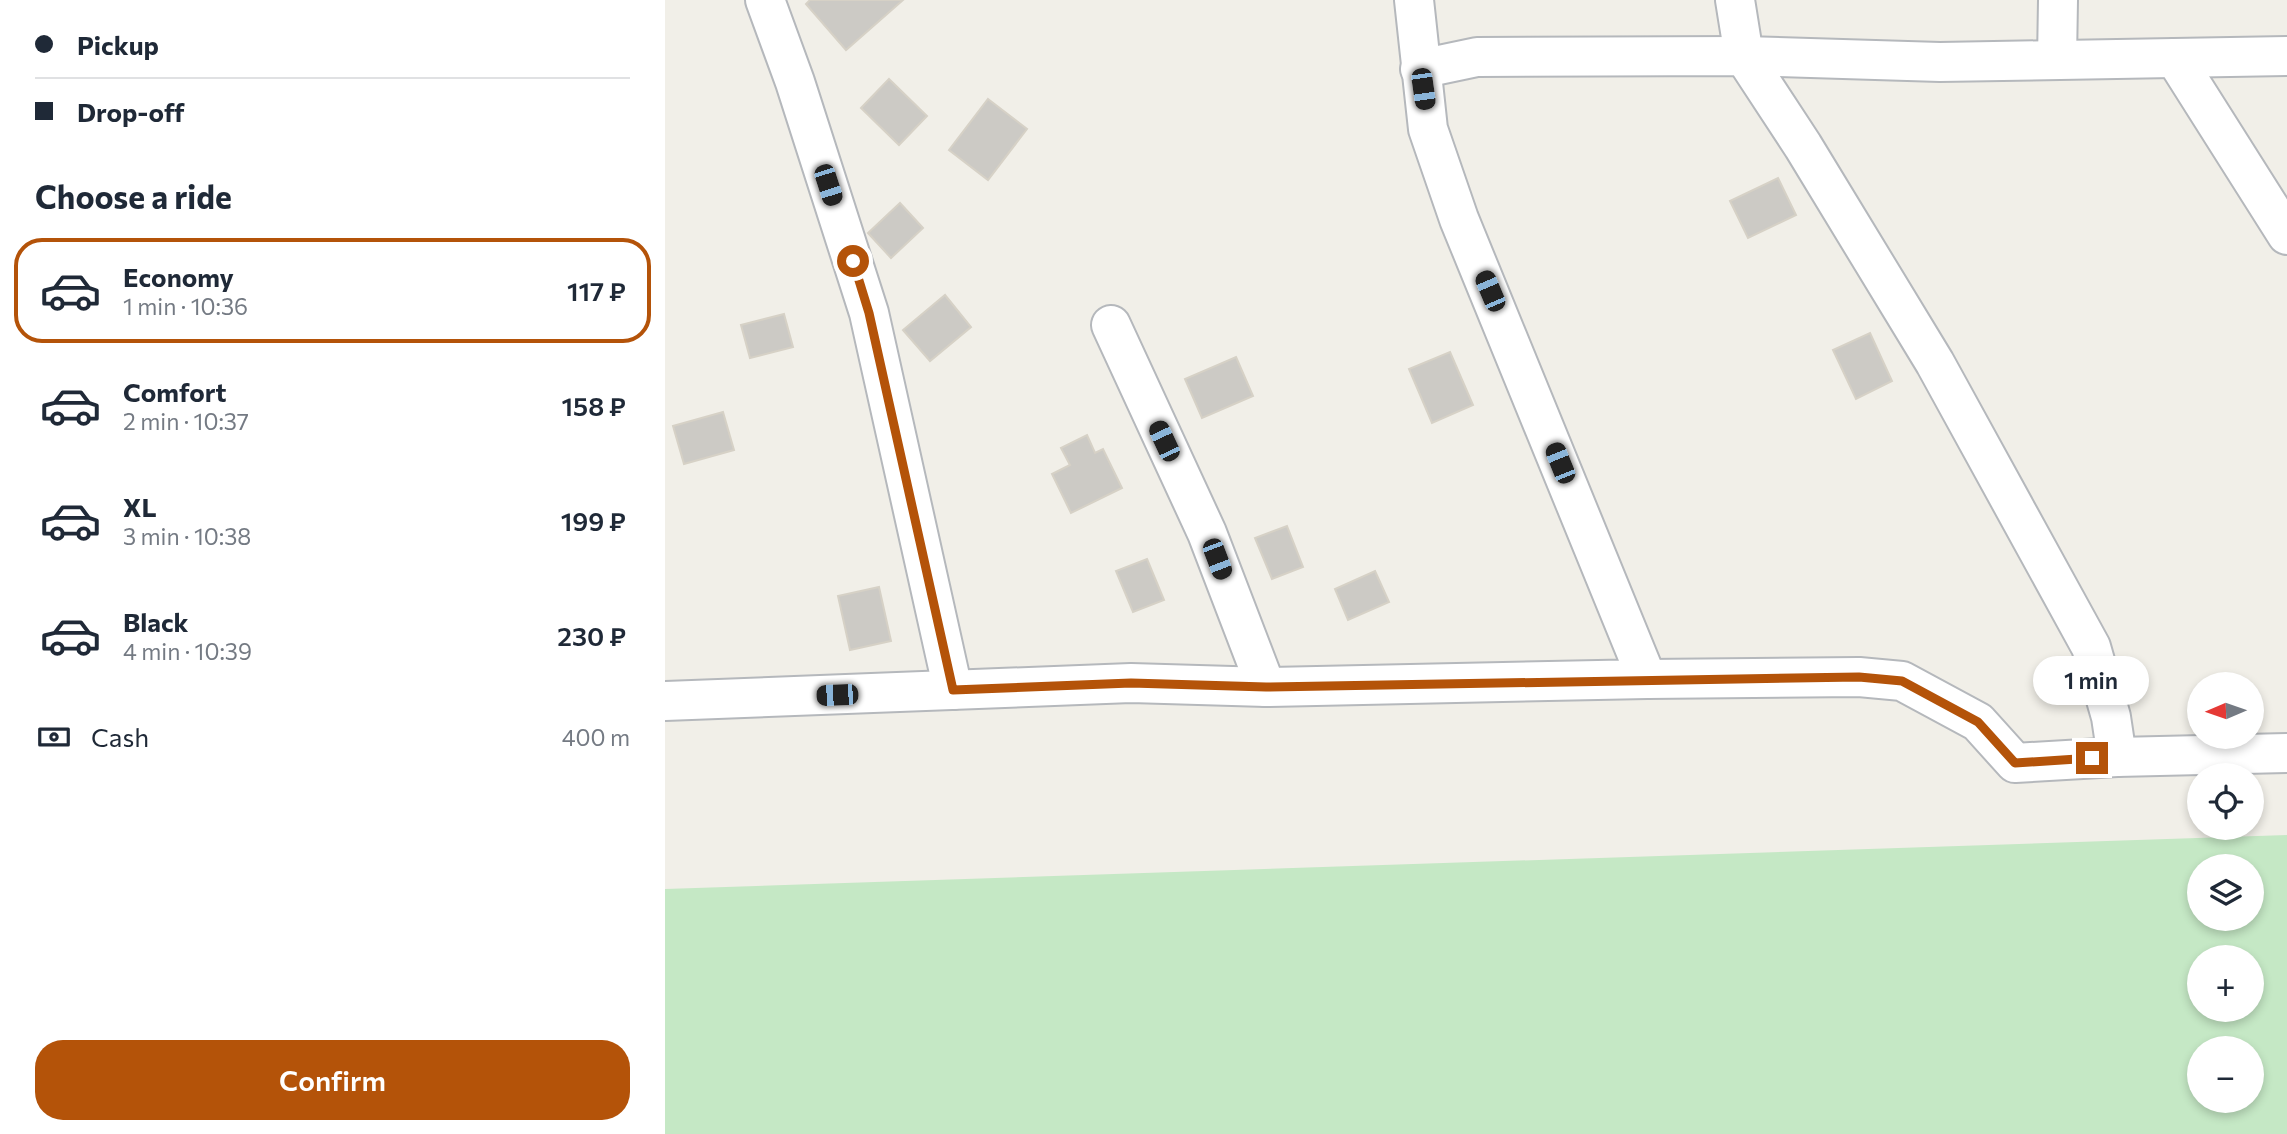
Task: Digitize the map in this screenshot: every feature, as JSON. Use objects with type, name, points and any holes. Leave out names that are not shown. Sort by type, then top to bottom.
[{"type":"street","points":[[765,0],[795,82],[869,313],[953,690]]},
{"type":"street","points":[[1414,0],[1428,129],[1459,219],[1647,679]]},
{"type":"street","points":[[1735,0],[1744,55],[1803,146],[1935,363],[2091,647],[2111,717],[2117,757]]},
{"type":"street","points":[[2057,60],[2058,0]]},
{"type":"street","points":[[1420,69],[1477,57],[1744,55],[1940,62],[2287,56]]},
{"type":"street","points":[[2175,58],[2287,235]]},
{"type":"street","points":[[1111,325],[1207,533],[1266,687]]},
{"type":"street","points":[[665,701],[1131,683],[1266,687],[1859,677],[1902,681],[1978,722],[2015,763],[2117,757],[2287,753]]},
{"type":"green space","points":[[2287,835],[2287,1134],[665,1134],[665,889],[2187,838],[2264,840],[2264,836]]},
{"type":"building","points":[[810,0],[903,0],[846,50],[806,4]]},
{"type":"building","points":[[889,79],[927,116],[899,145],[861,108]]},
{"type":"building","points":[[988,99],[1027,129],[988,180],[949,150]]},
{"type":"building","points":[[1778,178],[1796,215],[1748,238],[1730,201]]},
{"type":"building","points":[[900,203],[923,228],[891,258],[868,233]]},
{"type":"building","points":[[945,295],[971,327],[930,361],[903,330]]},
{"type":"building","points":[[784,314],[793,347],[750,358],[741,325]]},
{"type":"building","points":[[1870,333],[1892,381],[1856,399],[1833,350]]},
{"type":"building","points":[[1450,352],[1473,405],[1432,423],[1409,369]]},
{"type":"building","points":[[1236,357],[1253,396],[1202,418],[1185,379]]},
{"type":"building","points":[[723,412],[734,450],[684,464],[673,426]]},
{"type":"building","points":[[1087,435],[1095,453],[1103,449],[1122,488],[1071,513],[1052,474],[1070,465],[1061,448]]},
{"type":"building","points":[[1287,526],[1303,567],[1272,579],[1255,538]]},
{"type":"building","points":[[1147,559],[1164,600],[1133,612],[1116,571]]},
{"type":"building","points":[[1375,571],[1389,602],[1348,620],[1335,589]]},
{"type":"building","points":[[879,587],[891,641],[850,650],[838,596]]},
{"type":"route","points":[[853,261],[869,313],[953,690],[1131,683],[1266,687],[1859,677],[1902,681],[1978,722],[2015,763],[2092,758]]}]
